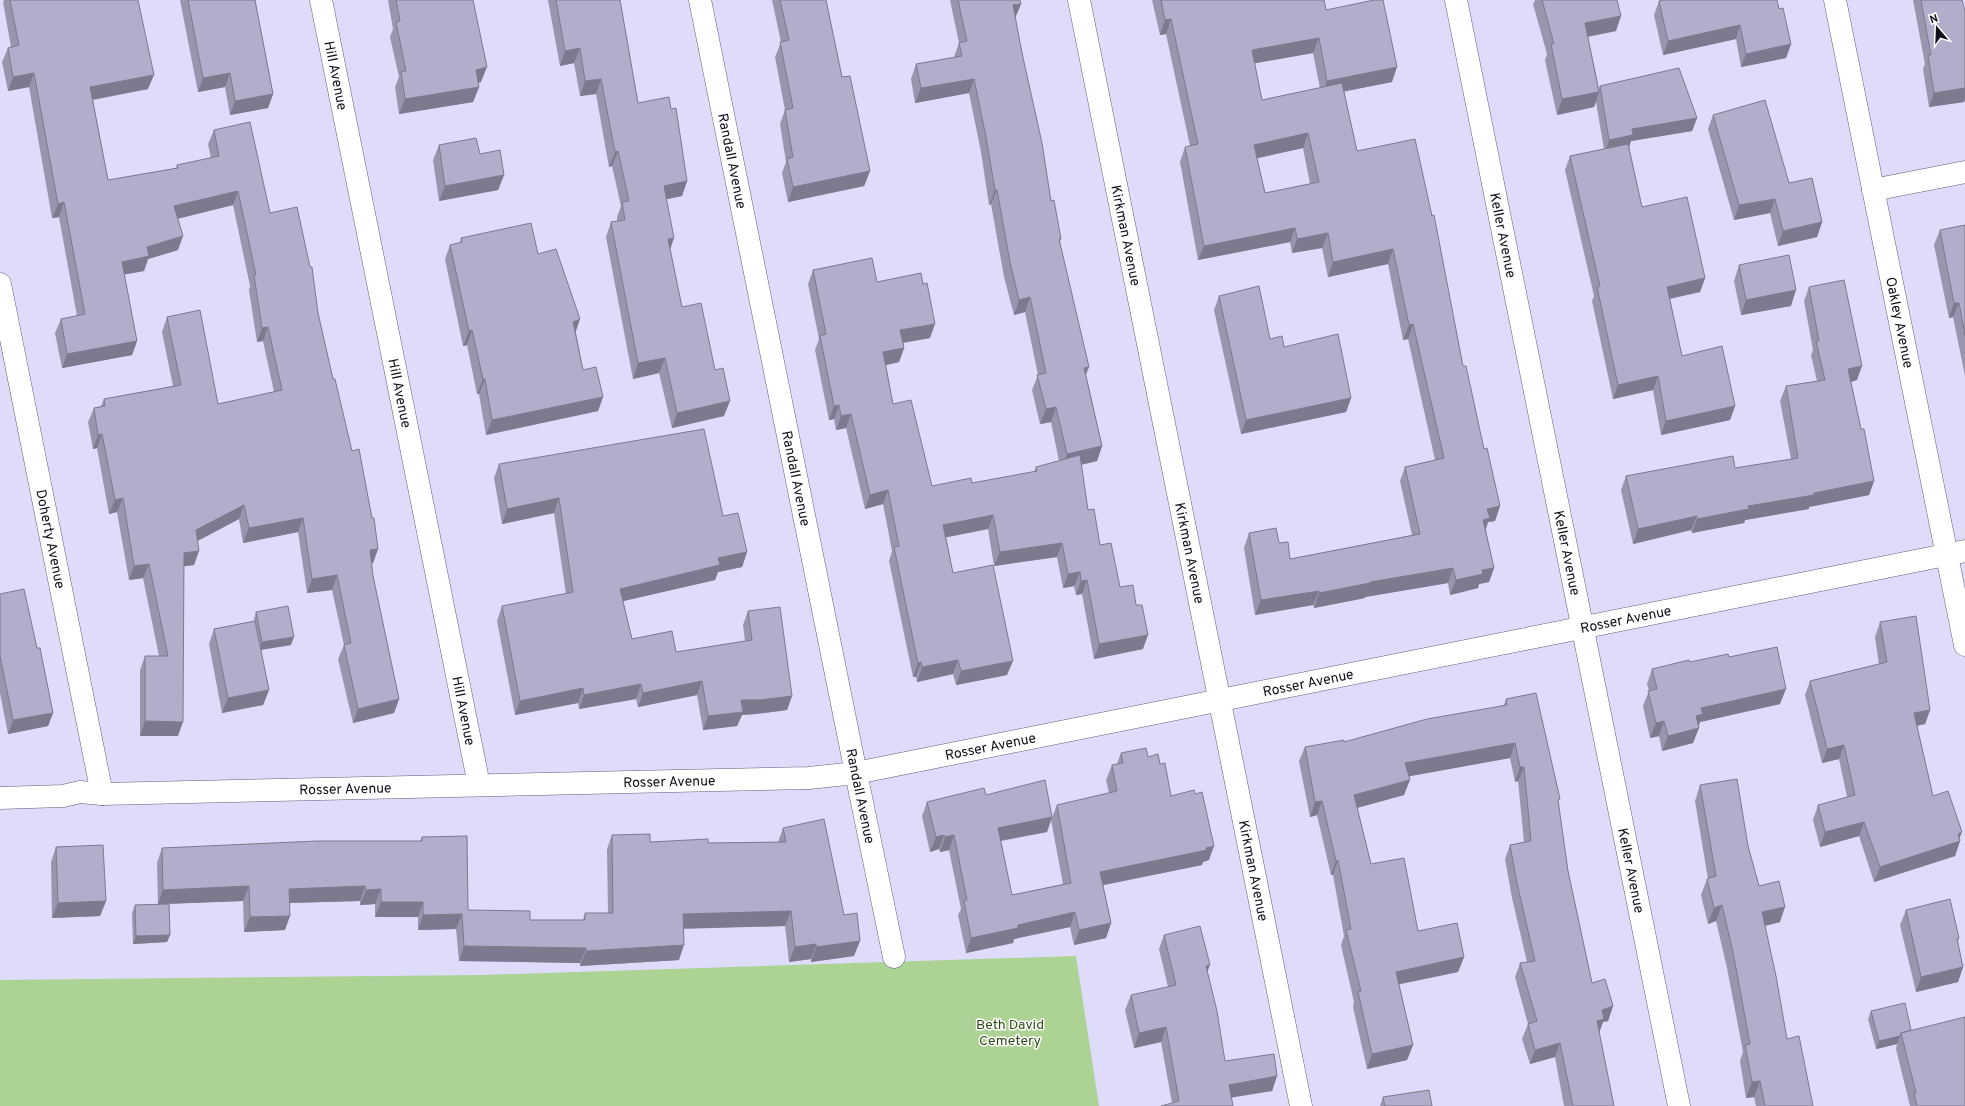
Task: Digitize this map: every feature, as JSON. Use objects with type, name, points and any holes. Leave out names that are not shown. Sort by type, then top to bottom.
[{"type":"street","name":"Hill Avenue","points":[[321,0],[479,785]]},
{"type":"street","name":"Randall Avenue","points":[[700,0],[894,957]]},
{"type":"street","name":"Kirkman Avenue","points":[[1079,0],[1301,1106]]},
{"type":"street","name":"Keller Avenue","points":[[1456,0],[1679,1106]]},
{"type":"street","name":"Oakley Avenue","points":[[1835,0],[1873,190],[1956,553],[1965,645]]},
{"type":"street","points":[[1873,190],[1965,172]]},
{"type":"street","name":"Doherty Avenue","points":[[0,284],[102,794]]},
{"type":"street","name":"Rosser Avenue","points":[[0,798],[63,796],[80,792],[102,794],[809,778],[856,773],[1956,553]]},
{"type":"green space","name":"Beth David Cemetery","points":[[1076,956],[1099,1106],[0,1106],[0,980],[481,975]]},
{"type":"building","points":[[10,0],[138,0],[154,75],[90,87],[108,180],[178,168],[177,165],[219,156],[214,130],[250,122],[270,213],[297,207],[310,267],[312,267],[318,313],[333,379],[335,379],[352,451],[359,449],[372,518],[374,518],[378,549],[370,550],[373,576],[399,699],[358,709],[344,645],[351,643],[337,575],[312,579],[303,518],[249,528],[244,505],[196,530],[199,551],[184,553],[183,722],[145,721],[145,656],[168,656],[149,564],[134,566],[123,498],[115,500],[102,434],[98,435],[94,408],[105,406],[104,399],[181,385],[167,317],[200,310],[218,404],[282,390],[268,327],[262,328],[254,275],[256,275],[238,191],[174,206],[183,236],[147,247],[149,256],[122,262],[137,341],[67,354],[61,319],[85,314],[64,202],[58,204],[34,73],[13,77],[8,48],[19,45]]},
{"type":"building","points":[[188,0],[255,0],[273,94],[235,101],[230,73],[203,78]]},
{"type":"building","points":[[396,0],[473,0],[487,67],[476,70],[479,87],[405,99],[401,72],[406,71],[396,22],[400,21]]},
{"type":"building","points":[[556,0],[620,0],[638,103],[669,97],[671,109],[676,108],[687,181],[664,186],[674,238],[668,239],[682,307],[701,303],[715,370],[723,368],[730,401],[677,413],[665,358],[638,363],[611,222],[625,220],[622,202],[629,201],[618,151],[615,152],[601,79],[585,81],[580,48],[565,51]]},
{"type":"building","points":[[780,0],[826,0],[842,77],[850,76],[870,171],[793,187],[787,159],[793,157],[785,110],[793,108],[780,42],[789,40]]},
{"type":"building","points":[[958,0],[1020,0],[1021,4],[1013,5],[1042,143],[1051,201],[1054,200],[1061,239],[1059,239],[1089,367],[1084,368],[1102,446],[1067,454],[1056,407],[1046,409],[1037,375],[1046,373],[1030,297],[1019,300],[1010,262],[997,190],[995,190],[974,79],[921,88],[916,64],[962,56],[959,43],[967,41]]},
{"type":"building","points":[[1161,0],[1324,0],[1326,10],[1374,0],[1383,0],[1397,67],[1327,81],[1319,38],[1252,50],[1262,100],[1342,83],[1357,151],[1415,139],[1432,216],[1434,215],[1463,366],[1466,366],[1484,449],[1487,448],[1500,506],[1487,509],[1490,518],[1483,520],[1494,568],[1482,570],[1483,574],[1456,580],[1453,568],[1370,582],[1319,593],[1319,591],[1261,600],[1249,533],[1276,528],[1279,543],[1288,542],[1290,559],[1420,534],[1405,467],[1444,458],[1413,324],[1409,325],[1393,249],[1333,262],[1328,233],[1297,239],[1295,228],[1204,246],[1185,147],[1198,144],[1171,19],[1165,20]],"holes":[[[1308,133],[1319,182],[1265,193],[1254,145]]]},
{"type":"building","points":[[1542,0],[1617,0],[1621,16],[1585,23],[1599,92],[1562,99],[1551,44],[1554,44]]},
{"type":"building","points":[[1777,0],[1779,9],[1783,8],[1791,44],[1746,54],[1740,25],[1668,41],[1659,1]]},
{"type":"building","points":[[1921,0],[1962,0],[1965,11],[1965,88],[1934,93],[1928,55],[1931,55]]},
{"type":"building","points":[[1679,68],[1697,118],[1632,129],[1633,135],[1609,140],[1600,86]]},
{"type":"building","points":[[1765,100],[1789,183],[1812,178],[1822,222],[1783,231],[1775,199],[1739,205],[1713,115]]},
{"type":"building","points":[[476,138],[480,154],[500,150],[504,175],[445,186],[439,145]]},
{"type":"building","points":[[1628,144],[1642,207],[1687,197],[1705,278],[1667,287],[1682,356],[1722,346],[1735,406],[1666,421],[1658,376],[1618,385],[1597,287],[1600,286],[1570,156]]},
{"type":"building","points":[[531,223],[538,254],[556,249],[580,319],[573,322],[583,370],[596,367],[603,397],[492,420],[485,379],[483,379],[472,330],[469,331],[450,245],[462,242],[461,238]]},
{"type":"building","points":[[1965,225],[1965,335],[1959,303],[1954,303],[1940,230]]},
{"type":"building","points":[[1789,255],[1796,290],[1746,300],[1739,265]]},
{"type":"building","points":[[872,258],[877,282],[921,273],[923,284],[927,283],[935,324],[900,330],[904,348],[883,352],[893,404],[911,400],[932,486],[971,478],[972,483],[1037,471],[1036,467],[1080,455],[1088,510],[1094,509],[1100,545],[1111,543],[1120,587],[1133,585],[1136,605],[1142,605],[1148,635],[1099,644],[1087,580],[1081,581],[1080,572],[1068,574],[1062,543],[1000,552],[993,515],[943,525],[953,573],[993,565],[1013,661],[961,671],[958,660],[922,667],[921,662],[918,663],[894,547],[899,546],[888,490],[870,495],[851,414],[841,416],[839,405],[834,406],[820,336],[826,334],[813,270]]},
{"type":"building","points":[[1844,280],[1862,366],[1848,369],[1861,429],[1864,429],[1874,481],[1814,493],[1814,495],[1748,506],[1749,509],[1697,519],[1697,516],[1638,529],[1626,476],[1733,456],[1735,468],[1798,458],[1786,386],[1825,380],[1816,341],[1819,341],[1809,287]]},
{"type":"building","points":[[1259,286],[1270,339],[1282,336],[1284,347],[1338,334],[1351,398],[1246,420],[1219,296]]},
{"type":"building","points":[[704,429],[723,516],[738,513],[747,552],[718,558],[720,565],[620,589],[632,639],[672,631],[676,652],[752,640],[748,611],[780,607],[792,696],[760,700],[741,700],[743,712],[708,716],[702,681],[643,693],[641,684],[584,695],[583,688],[520,701],[502,606],[573,592],[559,498],[507,509],[499,464]]},
{"type":"building","points":[[24,589],[37,648],[40,648],[53,713],[13,720],[0,656],[0,594]]},
{"type":"building","points":[[288,606],[294,637],[262,642],[256,612]]},
{"type":"building","points":[[1916,616],[1930,710],[1914,713],[1933,796],[1948,791],[1962,832],[1958,834],[1960,841],[1880,867],[1864,822],[1825,832],[1818,805],[1855,795],[1844,745],[1827,749],[1810,681],[1887,662],[1880,622]]},
{"type":"building","points":[[255,621],[269,690],[228,698],[214,629]]},
{"type":"building","points":[[1777,647],[1786,689],[1701,708],[1703,714],[1696,716],[1699,728],[1668,736],[1664,721],[1656,723],[1648,691],[1657,689],[1652,669],[1689,660],[1690,662],[1728,654],[1729,657]]},
{"type":"building","points":[[1536,693],[1560,799],[1558,800],[1568,871],[1592,983],[1605,979],[1613,1006],[1602,1010],[1604,1019],[1597,1021],[1614,1106],[1573,1106],[1560,1043],[1535,1050],[1528,1024],[1537,1021],[1520,963],[1535,961],[1510,845],[1531,841],[1524,767],[1520,767],[1515,743],[1405,763],[1410,780],[1354,795],[1371,864],[1404,858],[1418,931],[1457,923],[1464,957],[1396,972],[1413,1045],[1372,1054],[1358,992],[1361,991],[1346,930],[1351,929],[1338,860],[1336,861],[1322,801],[1315,802],[1305,747],[1344,740],[1344,742],[1427,719],[1507,705],[1506,699]]},
{"type":"building","points":[[1146,748],[1148,757],[1158,754],[1160,764],[1165,763],[1171,796],[1194,790],[1195,794],[1202,792],[1214,846],[1206,848],[1207,850],[1100,872],[1111,923],[1079,930],[1075,912],[1018,925],[1018,928],[971,938],[964,901],[967,900],[954,835],[936,837],[927,802],[984,788],[986,795],[1045,780],[1052,817],[998,828],[1012,895],[1071,883],[1057,805],[1117,791],[1112,765],[1123,763],[1121,753]]},
{"type":"building","points":[[1737,779],[1748,846],[1759,886],[1779,881],[1785,907],[1762,912],[1776,976],[1787,1039],[1799,1036],[1813,1106],[1765,1106],[1760,1081],[1752,1082],[1745,1045],[1750,1044],[1733,952],[1722,905],[1714,908],[1707,879],[1716,876],[1700,785]]},
{"type":"building","points":[[824,819],[844,915],[857,913],[860,941],[816,947],[816,944],[795,947],[791,911],[683,914],[684,945],[586,951],[586,948],[464,946],[462,914],[423,915],[423,902],[381,902],[381,889],[366,890],[365,886],[289,889],[290,916],[250,917],[249,886],[163,890],[162,848],[317,841],[422,841],[422,837],[467,836],[468,910],[530,911],[530,920],[585,920],[585,913],[613,913],[612,835],[650,834],[650,842],[708,839],[708,843],[786,842],[783,828]]},
{"type":"building","points":[[103,845],[106,901],[58,903],[56,847]]},
{"type":"building","points":[[1950,899],[1959,938],[1957,939],[1963,967],[1921,977],[1906,910]]},
{"type":"building","points":[[169,904],[170,935],[136,936],[135,905]]},
{"type":"building","points":[[1200,926],[1210,965],[1206,966],[1217,1011],[1225,1061],[1274,1054],[1277,1076],[1229,1085],[1233,1106],[1161,1106],[1179,1101],[1166,1027],[1139,1033],[1131,995],[1176,985],[1164,935]]},
{"type":"building","points":[[1905,1003],[1911,1030],[1901,1033],[1900,1036],[1879,1041],[1871,1011]]},
{"type":"building","points":[[1965,1017],[1965,1106],[1917,1106],[1914,1093],[1916,1093],[1901,1033]]},
{"type":"building","points":[[1429,1090],[1432,1106],[1385,1106],[1383,1097]]}]
